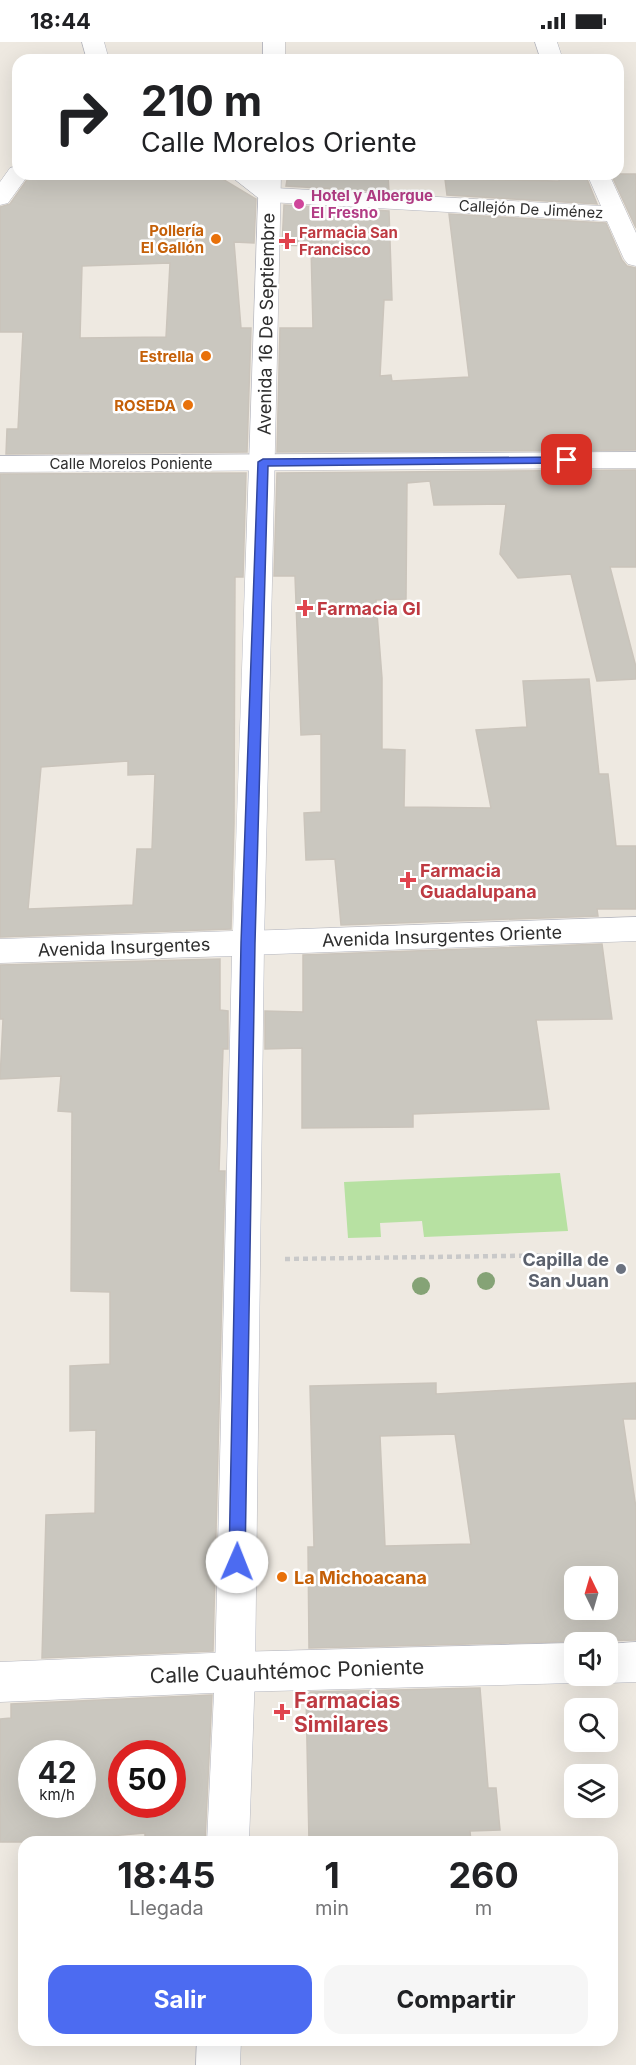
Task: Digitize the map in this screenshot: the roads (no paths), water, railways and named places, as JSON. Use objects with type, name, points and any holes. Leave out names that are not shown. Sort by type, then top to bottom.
[{"type":"street","points":[[0,198],[13,180]]},
{"type":"street","points":[[601,180],[636,259]]},
{"type":"street","name":"Callejón De Jiménez","points":[[269,184],[615,214]]},
{"type":"street","name":"Avenida 16 De Septiembre","points":[[228,1836],[235,1672],[248,943],[269,184]]},
{"type":"street","name":"Calle Morelos Poniente","points":[[0,464],[636,460]]},
{"type":"street","name":"Avenida Insurgentes Oriente","points":[[248,943],[636,929]]},
{"type":"street","name":"Avenida Insurgentes","points":[[0,951],[248,943]]},
{"type":"street","points":[[618,1663],[636,1662]]},
{"type":"street","name":"Calle Cuauhtémoc Poniente","points":[[0,1682],[235,1672],[564,1663]]},
{"type":"street","points":[[218,2065],[219,2046]]},
{"type":"place","name":"Hotel y Albergue El Fresno","points":[[299,204]]},
{"type":"place","name":"Pollería El Gallón","points":[[216,239]]},
{"type":"place","name":"Farmacia San Francisco","points":[[287,241]]},
{"type":"place","name":"Estrella","points":[[206,356]]},
{"type":"place","name":"ROSEDA","points":[[188,405]]},
{"type":"place","name":"Farmacia GI","points":[[305,608]]},
{"type":"place","name":"Farmacia Guadalupana","points":[[408,880]]},
{"type":"place","name":"Capilla de San Juan","points":[[621,1269]]},
{"type":"place","name":"La Michoacana","points":[[282,1577]]},
{"type":"place","name":"Farmacias Similares","points":[[282,1712]]}]
